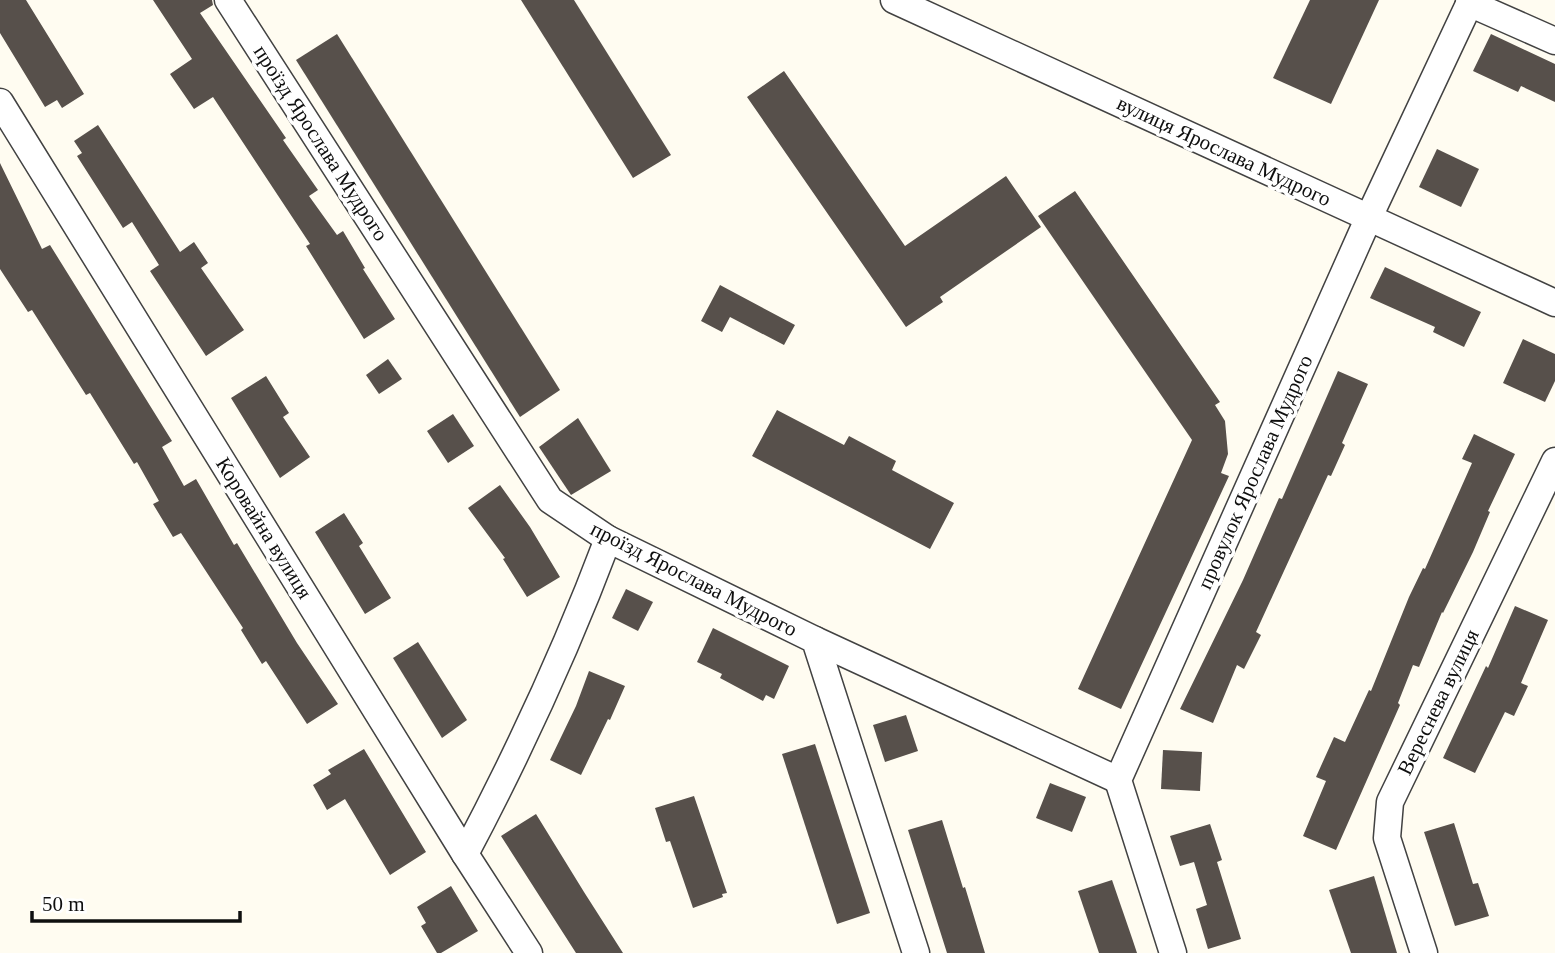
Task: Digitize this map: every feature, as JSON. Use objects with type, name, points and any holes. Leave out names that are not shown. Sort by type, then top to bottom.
[{"type":"street","name":"проїзд Ярослава Мудрого","points":[[228,0],[550,500],[608,539],[815,640],[916,953]]},
{"type":"street","name":"вулиця Ярослава Мудрого","points":[[894,0],[1555,303]]},
{"type":"street","points":[[1470,1],[1555,41]]},
{"type":"street","name":"провулок Ярослава Мудрого","points":[[1118,780],[1369,217],[1470,1]]},
{"type":"street","name":"Коровайна вулиця","points":[[0,102],[529,953]]},
{"type":"street","name":"Вереснева вулиця","points":[[1424,953],[1387,838],[1390,803],[1555,461]]},
{"type":"street","points":[[466,854],[517,756],[586,597],[608,539]]},
{"type":"street","points":[[815,640],[1118,780],[1173,953]]},
{"type":"building","points":[[0,0],[26,0],[84,94],[62,108],[57,100],[45,107],[0,33]]},
{"type":"building","points":[[153,0],[212,0],[213,5],[200,13],[286,138],[283,140],[318,190],[309,196],[337,235],[343,231],[365,268],[363,269],[395,319],[364,339],[306,246],[310,244],[213,97],[194,109],[170,74],[192,59]]},
{"type":"building","points":[[521,0],[574,0],[671,155],[633,178]]},
{"type":"building","points":[[1310,0],[1379,0],[1331,104],[1273,78]]},
{"type":"building","points":[[337,34],[560,390],[520,417],[296,60]]},
{"type":"building","points":[[1491,34],[1555,64],[1555,102],[1521,86],[1518,92],[1473,71]]},
{"type":"building","points":[[784,71],[905,246],[1006,176],[1041,227],[940,297],[943,302],[906,327],[747,97]]},
{"type":"building","points":[[98,125],[180,252],[194,242],[208,263],[201,268],[244,330],[206,356],[150,271],[159,265],[132,222],[123,228],[77,156],[82,153],[74,141]]},
{"type":"building","points":[[1437,149],[1479,169],[1461,207],[1419,187]]},
{"type":"building","points":[[0,163],[42,249],[50,245],[172,441],[162,447],[184,486],[196,479],[234,545],[237,543],[297,643],[338,704],[307,724],[266,661],[262,664],[241,630],[243,628],[181,533],[173,537],[153,504],[159,501],[137,462],[134,464],[90,393],[86,395],[32,310],[28,312],[0,269]]},
{"type":"building","points":[[1075,191],[1220,402],[1215,405],[1225,421],[1228,454],[1221,473],[1229,476],[1121,709],[1078,689],[1192,440],[1038,216]]},
{"type":"building","points":[[1385,267],[1481,312],[1464,347],[1433,332],[1435,327],[1370,298]]},
{"type":"building","points":[[720,285],[795,325],[784,345],[730,317],[722,332],[701,321]]},
{"type":"building","points":[[1523,339],[1555,354],[1555,381],[1545,402],[1503,383]]},
{"type":"building","points":[[388,359],[402,379],[379,394],[366,375]]},
{"type":"building","points":[[1338,371],[1368,384],[1342,443],[1345,445],[1331,476],[1328,475],[1256,632],[1261,635],[1244,669],[1237,665],[1213,723],[1180,709],[1243,580],[1279,498],[1282,499]]},
{"type":"building","points":[[266,376],[289,413],[283,417],[310,457],[280,478],[231,398]]},
{"type":"building","points":[[777,410],[844,445],[849,436],[896,461],[892,470],[954,503],[930,549],[752,456]]},
{"type":"building","points":[[453,414],[474,446],[448,463],[427,431]]},
{"type":"building","points":[[578,418],[611,471],[571,495],[539,447]]},
{"type":"building","points":[[1474,434],[1515,454],[1419,667],[1413,665],[1398,703],[1400,705],[1336,850],[1303,836],[1326,781],[1316,777],[1334,737],[1345,742],[1369,690],[1371,691],[1409,597],[1423,568],[1425,569],[1472,463],[1462,459]]},
{"type":"building","points":[[500,485],[530,527],[560,577],[527,597],[503,559],[505,558],[468,508]]},
{"type":"building","points":[[344,513],[363,543],[359,546],[391,598],[365,614],[315,532]]},
{"type":"building","points":[[626,589],[653,602],[638,631],[612,618]]},
{"type":"building","points":[[1515,606],[1548,620],[1521,683],[1528,686],[1514,716],[1505,712],[1475,773],[1443,758],[1486,666],[1488,668]]},
{"type":"building","points":[[713,628],[789,666],[774,699],[766,695],[763,701],[720,678],[722,674],[697,662]]},
{"type":"building","points":[[418,642],[467,720],[442,738],[393,658]]},
{"type":"building","points":[[589,671],[625,686],[581,775],[550,760],[576,706]]},
{"type":"building","points":[[906,715],[918,751],[885,762],[873,725]]},
{"type":"building","points":[[815,744],[870,913],[837,924],[782,754]]},
{"type":"building","points":[[364,749],[426,852],[390,875],[345,799],[327,810],[313,785],[331,774],[328,770]]},
{"type":"building","points":[[1163,750],[1202,752],[1200,791],[1161,789]]},
{"type":"building","points":[[1050,783],[1086,797],[1072,832],[1036,818]]},
{"type":"building","points":[[694,796],[727,893],[693,908],[670,841],[666,842],[655,808]]},
{"type":"building","points":[[536,814],[623,953],[576,953],[501,836]]},
{"type":"building","points":[[942,820],[985,953],[947,953],[908,830]]},
{"type":"building","points":[[1454,823],[1473,884],[1478,883],[1489,916],[1455,926],[1424,832]]},
{"type":"building","points":[[1210,824],[1222,860],[1217,862],[1241,939],[1208,949],[1196,909],[1207,905],[1194,862],[1180,866],[1170,836]]},
{"type":"building","points":[[1374,876],[1397,953],[1351,953],[1329,890]]},
{"type":"building","points":[[1112,880],[1137,953],[1099,953],[1078,891]]},
{"type":"building","points":[[451,886],[478,931],[437,953],[421,926],[426,923],[417,907]]}]
